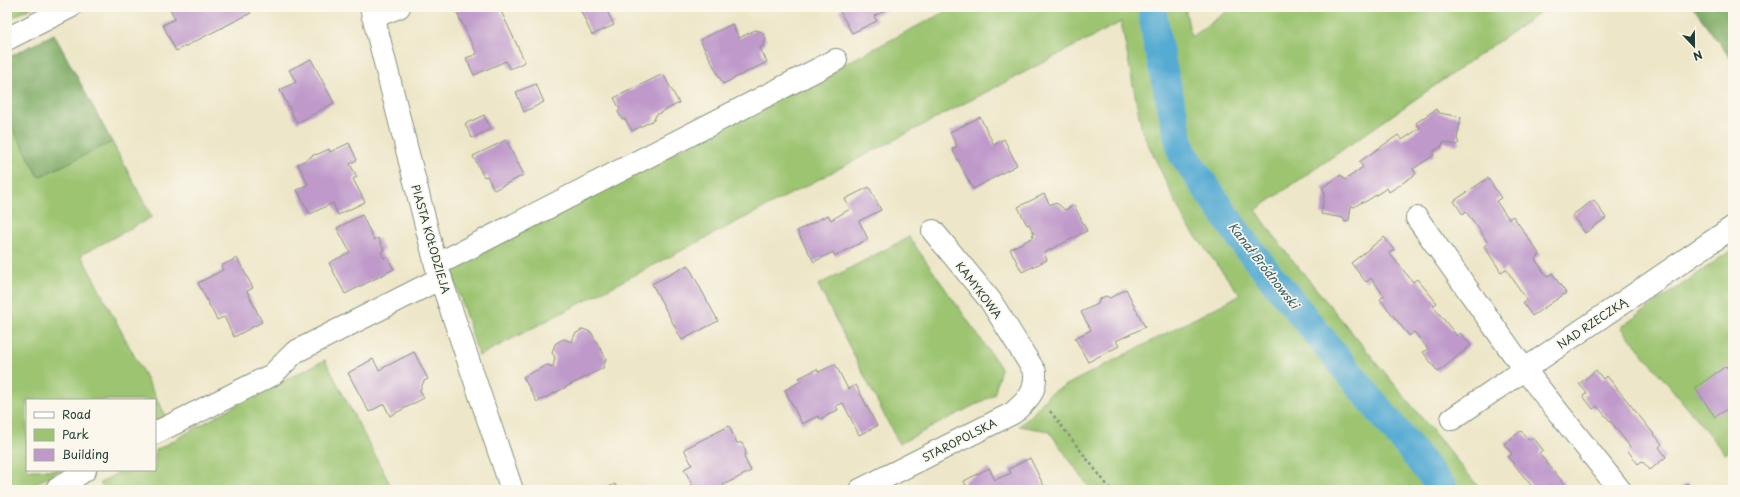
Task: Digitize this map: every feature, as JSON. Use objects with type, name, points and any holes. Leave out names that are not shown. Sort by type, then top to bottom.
[{"type":"street","points":[[7,40],[70,7]]},
{"type":"street","points":[[372,12],[399,7]]},
{"type":"street","name":"PIASTA KOŁODZIEJA","points":[[372,12],[439,272],[512,490]]},
{"type":"street","points":[[156,433],[272,375],[295,352],[439,272],[836,60]]},
{"type":"street","points":[[1417,218],[1524,369],[1620,490]]},
{"type":"street","name":"NAD RZECZKĄ","points":[[1452,419],[1733,227]]},
{"type":"street","name":"KAMYKOWA","points":[[933,231],[990,300],[1035,372]]},
{"type":"street","name":"STAROPOLSKA","points":[[860,490],[1013,413],[1028,399],[1036,384],[1035,372]]},
{"type":"street","points":[[56,490],[84,471]]},
{"type":"path","points":[[1028,399],[1048,408],[1111,490]]},
{"type":"green space","points":[[7,7],[33,7],[7,20]]},
{"type":"green space","points":[[954,7],[1185,7],[1191,37],[1233,7],[1548,7],[1256,210],[1281,246],[1481,490],[1091,490],[1049,431],[1019,426],[1033,414],[1049,394],[1240,295],[1185,222],[1142,131],[1121,22],[479,356],[451,269]]},
{"type":"green space","points":[[1693,7],[1733,7],[1733,62]]},
{"type":"green space","points":[[54,34],[112,142],[39,177],[7,117],[7,58]]},
{"type":"green space","points":[[7,117],[39,177],[112,142],[152,217],[81,255],[166,416],[156,421],[156,399],[26,399],[26,471],[60,471],[23,490],[7,490]]},
{"type":"green space","points":[[909,237],[1001,368],[994,395],[899,444],[818,285]]},
{"type":"green space","points":[[1733,249],[1733,449],[1725,454],[1621,327]]},
{"type":"green space","points":[[325,360],[393,490],[104,490],[100,483],[120,471],[156,471],[156,450],[256,394]]},
{"type":"building","points":[[169,7],[248,7],[251,13],[176,51],[163,25],[175,19]]},
{"type":"building","points":[[454,7],[499,7],[525,62],[510,69],[506,61],[474,75],[466,58],[477,54]]},
{"type":"building","points":[[579,7],[602,7],[603,11],[606,9],[614,25],[592,35]]},
{"type":"building","points":[[845,7],[893,7],[874,16],[877,21],[852,33],[839,10]]},
{"type":"building","points":[[732,24],[739,38],[755,30],[762,32],[766,39],[763,46],[760,48],[767,62],[723,84],[700,40]]},
{"type":"building","points":[[311,59],[334,103],[297,123],[280,90],[296,82],[289,70]]},
{"type":"building","points":[[663,74],[679,103],[656,115],[654,120],[632,131],[625,119],[622,119],[618,112],[620,109],[614,98]]},
{"type":"building","points":[[536,84],[544,102],[524,112],[516,92]]},
{"type":"building","points":[[1436,109],[1439,113],[1461,117],[1457,139],[1459,143],[1456,145],[1443,142],[1442,146],[1434,151],[1434,155],[1413,169],[1416,174],[1389,192],[1387,188],[1365,202],[1362,202],[1354,207],[1351,206],[1349,220],[1345,222],[1343,218],[1321,214],[1325,192],[1322,188],[1341,175],[1345,180],[1363,167],[1359,162],[1398,135],[1402,140],[1420,128],[1416,123]]},
{"type":"building","points":[[484,115],[491,129],[472,138],[465,124]]},
{"type":"building","points":[[980,117],[994,145],[1004,139],[1017,165],[973,189],[952,149],[957,146],[950,132]]},
{"type":"building","points":[[506,140],[524,175],[494,190],[487,176],[484,177],[473,156]]},
{"type":"building","points":[[349,143],[357,160],[350,164],[357,177],[353,179],[365,202],[338,215],[333,203],[310,214],[297,190],[308,184],[298,164],[315,154],[316,155],[329,149],[330,152]]},
{"type":"building","points":[[1488,178],[1501,198],[1496,201],[1509,219],[1513,216],[1540,255],[1535,259],[1547,277],[1552,273],[1566,293],[1532,316],[1523,303],[1527,300],[1506,269],[1501,272],[1484,246],[1488,243],[1477,226],[1466,212],[1463,215],[1454,201]]},
{"type":"building","points":[[869,187],[881,210],[859,221],[868,239],[835,256],[833,252],[814,262],[797,231],[828,215],[831,220],[850,209],[845,199]]},
{"type":"building","points":[[1044,194],[1050,205],[1053,203],[1058,204],[1065,210],[1074,205],[1087,231],[1044,253],[1047,260],[1022,272],[1010,249],[1034,237],[1032,235],[1034,234],[1029,224],[1027,225],[1018,207]]},
{"type":"building","points":[[1594,200],[1606,218],[1585,233],[1572,215]]},
{"type":"building","points":[[362,215],[374,240],[378,238],[384,250],[381,252],[384,258],[387,257],[394,269],[345,294],[329,263],[350,252],[337,228]]},
{"type":"building","points":[[1384,237],[1394,250],[1389,253],[1413,282],[1417,279],[1437,303],[1433,306],[1457,336],[1460,333],[1471,345],[1438,372],[1423,352],[1428,349],[1414,332],[1409,336],[1380,299],[1384,296],[1371,278],[1366,282],[1351,263]]},
{"type":"building","points":[[237,258],[253,288],[247,291],[262,322],[234,337],[224,317],[217,320],[198,283],[223,270],[221,266]]},
{"type":"building","points":[[688,265],[718,321],[682,340],[652,284]]},
{"type":"building","points":[[1126,289],[1145,327],[1116,341],[1119,346],[1088,362],[1075,338],[1091,330],[1081,312],[1098,304],[1099,299],[1106,296],[1110,298]]},
{"type":"building","points":[[583,329],[591,332],[606,359],[603,368],[537,402],[523,377],[547,365],[553,367],[555,357],[552,353],[555,344],[563,339],[572,342],[575,334]]},
{"type":"building","points":[[414,352],[428,379],[424,381],[420,390],[424,398],[390,416],[384,404],[369,412],[348,373],[373,359],[379,370]]},
{"type":"building","points":[[835,364],[848,389],[856,385],[877,426],[859,435],[843,403],[836,406],[838,410],[820,419],[818,416],[802,424],[785,390],[801,381],[799,378],[817,369],[819,372]]},
{"type":"building","points":[[1726,366],[1733,376],[1733,405],[1715,417],[1695,388]]},
{"type":"building","points":[[1596,370],[1603,379],[1607,376],[1662,444],[1659,447],[1666,457],[1650,470],[1642,461],[1638,464],[1628,451],[1631,448],[1615,427],[1597,406],[1593,409],[1583,396],[1587,393],[1579,384]]},
{"type":"building","points":[[729,426],[737,443],[742,443],[746,452],[744,457],[751,471],[723,485],[725,490],[695,490],[684,469],[692,465],[684,449]]},
{"type":"building","points":[[1521,431],[1529,440],[1533,437],[1543,450],[1539,453],[1569,490],[1535,490],[1508,457],[1512,454],[1504,444]]},
{"type":"building","points":[[1030,458],[1045,488],[1040,490],[968,490],[964,481],[989,468],[995,480],[1011,473],[1009,469]]},
{"type":"building","points":[[1687,483],[1693,490],[1678,490]]},
{"type":"building","points":[[615,484],[618,490],[602,490]]},
{"type":"waterway","name":"Kanał Bródnowski","points":[[1152,7],[1157,42],[1182,153],[1247,247],[1444,490]]}]
